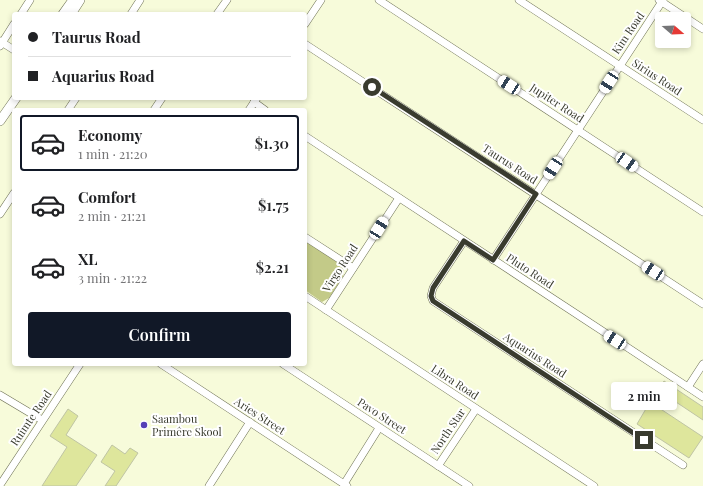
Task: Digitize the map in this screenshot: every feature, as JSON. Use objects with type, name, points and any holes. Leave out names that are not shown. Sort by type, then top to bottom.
[{"type":"main road","points":[[64,12],[72,0]]},
{"type":"main road","points":[[72,12],[80,0]]},
{"type":"main road","points":[[0,114],[12,93]]},
{"type":"main road","points":[[0,121],[15,100]]},
{"type":"street","points":[[22,12],[30,0]]},
{"type":"street","points":[[132,12],[140,0]]},
{"type":"street","points":[[218,12],[227,0]]},
{"type":"street","points":[[307,21],[321,0]]},
{"type":"street","name":"Jupiter Road","points":[[378,0],[703,212]]},
{"type":"street","name":"Sirius Road","points":[[519,0],[703,120]]},
{"type":"street","points":[[661,1],[703,29]]},
{"type":"street","name":"Kim Road","points":[[493,260],[661,1]]},
{"type":"street","points":[[12,27],[1,43],[12,49]]},
{"type":"street","name":"Taurus Road","points":[[307,45],[703,304]]},
{"type":"street","points":[[255,100],[263,108]]},
{"type":"street","name":"Pluto Road","points":[[307,137],[703,397]]},
{"type":"street","name":"Virgo Road","points":[[326,310],[399,198]]},
{"type":"street","points":[[0,214],[11,204]]},
{"type":"street","points":[[307,238],[353,268]]},
{"type":"street","name":"Aquarius Road","points":[[464,241],[433,288],[431,296],[433,301],[683,465]]},
{"type":"street","name":"Libra Road","points":[[307,297],[594,486]]},
{"type":"street","points":[[688,387],[703,364]]},
{"type":"street","name":"Ruimte Road","points":[[0,484],[79,366]]},
{"type":"street","name":"Aries Street","points":[[164,366],[346,485]]},
{"type":"street","name":"Pavo Street","points":[[286,366],[469,486]]},
{"type":"street","points":[[0,395],[42,420]]},
{"type":"street","name":"North Star","points":[[438,466],[476,409]]},
{"type":"street","points":[[209,486],[250,422]]},
{"type":"street","points":[[346,485],[379,428]]},
{"type":"green space","points":[[307,242],[340,264],[344,269],[343,277],[329,298],[322,302],[307,291]]},
{"type":"building","points":[[664,381],[703,407],[703,420],[658,390]]},
{"type":"building","points":[[650,402],[703,437],[689,458],[637,424]]},
{"type":"building","points":[[68,409],[78,416],[66,435],[97,455],[76,486],[42,486],[67,447],[50,436]]},
{"type":"building","points":[[112,445],[125,454],[130,448],[138,453],[116,486],[105,486],[115,471],[101,462]]},
{"type":"place","name":"Saambou Primêre Skool","points":[[144,425]]},
{"type":"route","points":[[372,87],[536,194],[493,260],[464,241],[433,288],[431,292],[433,301],[644,440]]}]
